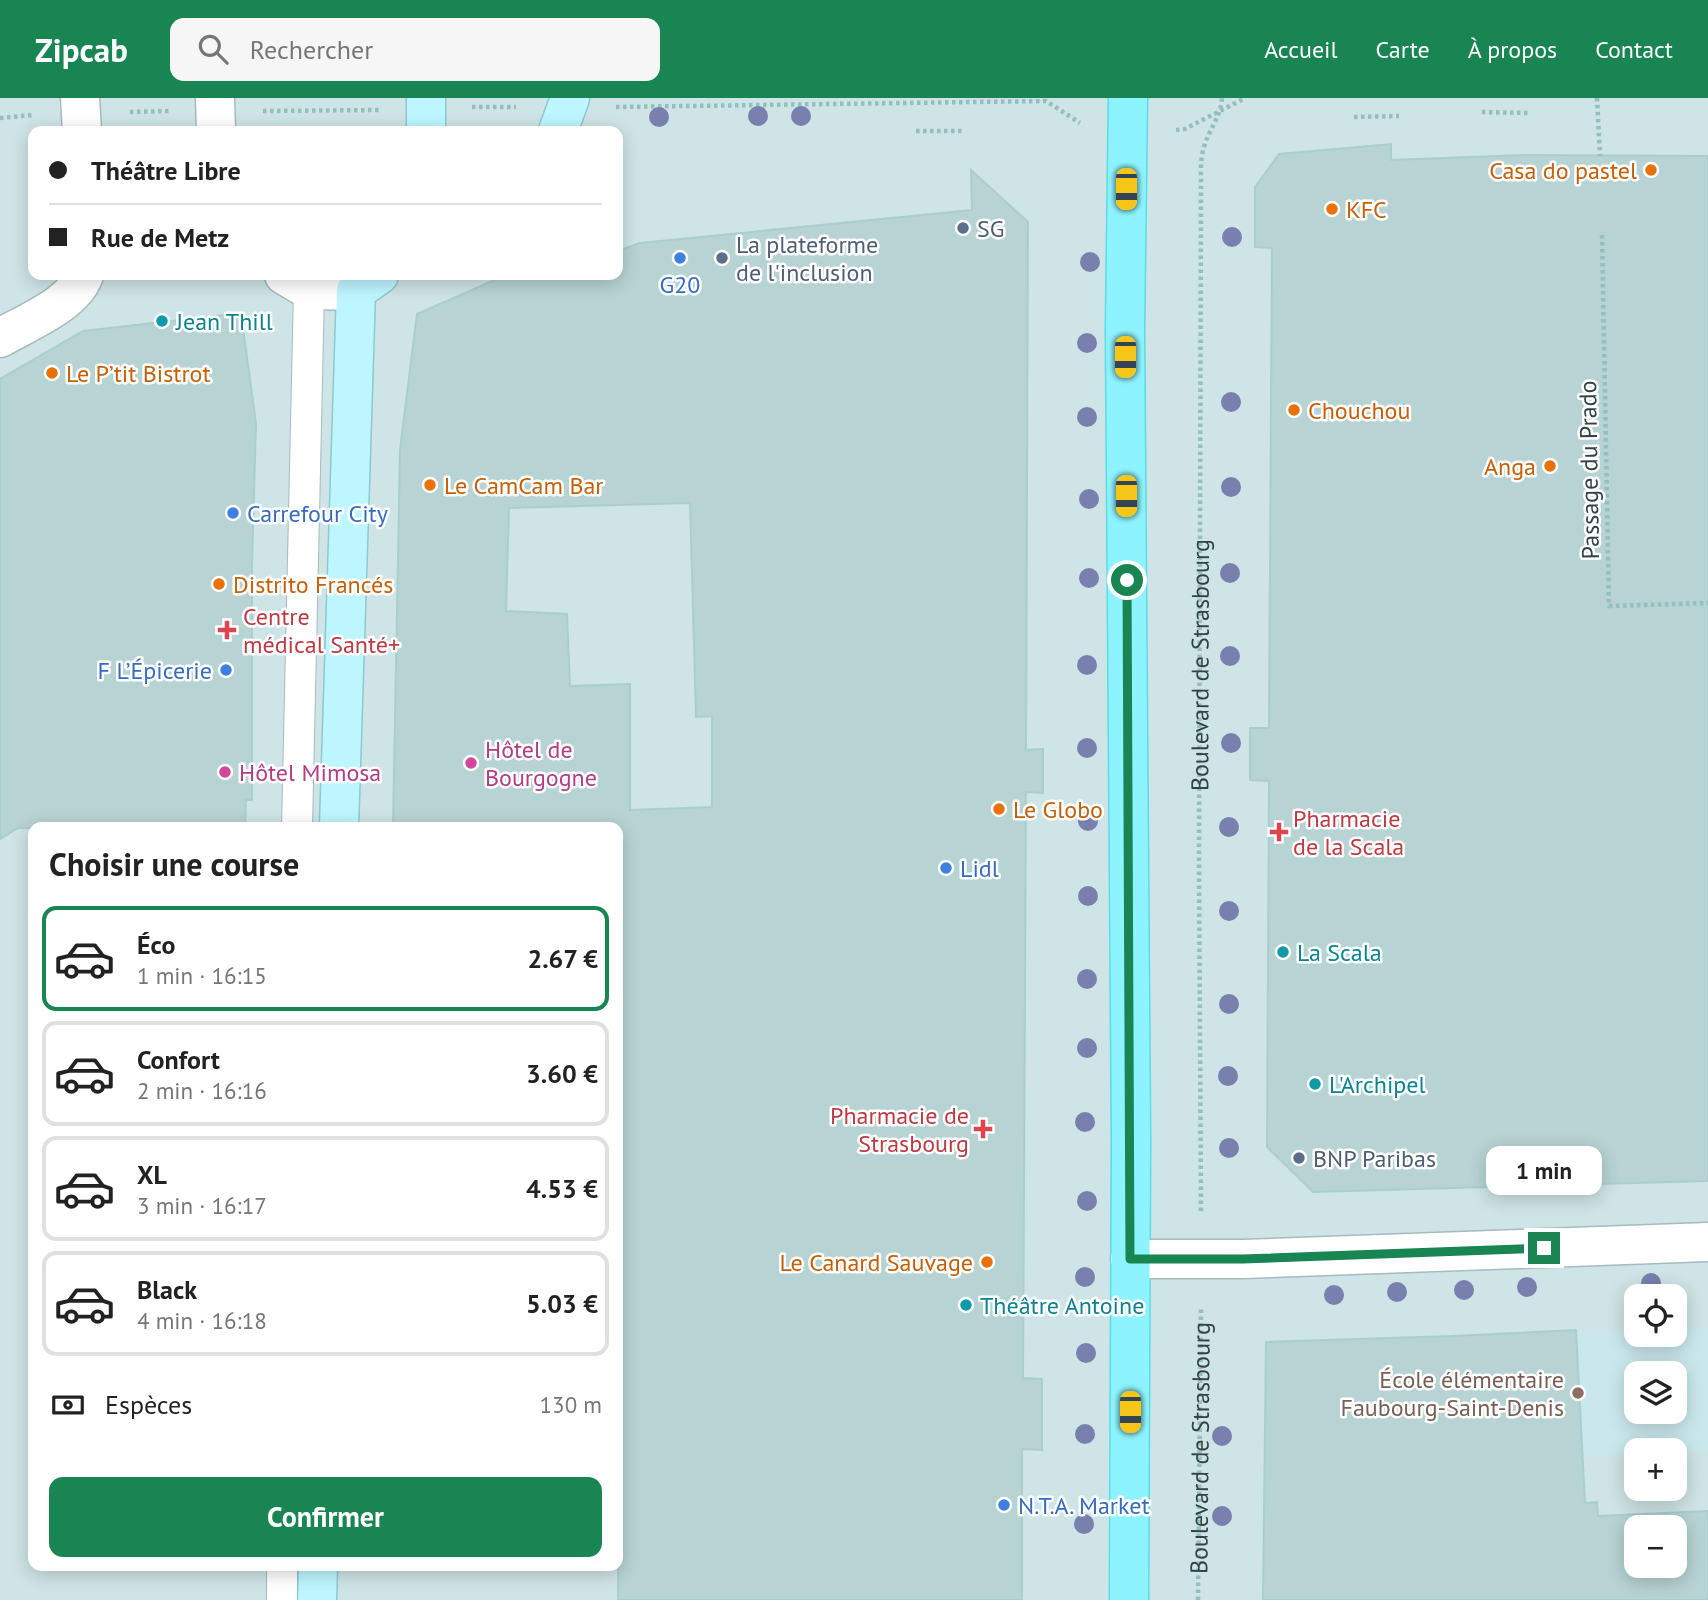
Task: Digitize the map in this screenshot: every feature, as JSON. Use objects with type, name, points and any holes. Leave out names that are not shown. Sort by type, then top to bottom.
[{"type":"main road","points":[[426,98],[426,126]]},
{"type":"main road","points":[[560,126],[570,98]]},
{"type":"main road","points":[[1128,98],[1125,329],[1129,1600]]},
{"type":"main road","points":[[339,822],[368,283]]},
{"type":"main road","points":[[317,1600],[318,1571]]},
{"type":"street","points":[[80,98],[82,126]]},
{"type":"street","points":[[215,98],[216,126]]},
{"type":"street","points":[[0,338],[63,302],[82,280]]},
{"type":"street","points":[[297,282],[368,283]]},
{"type":"street","points":[[1130,1259],[1243,1259],[1708,1242]]},
{"type":"lane","points":[[297,282],[297,822]]},
{"type":"lane","points":[[282,1571],[282,1600]]},
{"type":"path","name":"Boulevard de Strasbourg","points":[[1202,1223],[1199,874],[1201,188],[1202,150],[1221,112],[1222,98]]},
{"type":"path","points":[[1221,112],[1245,98]]},
{"type":"path","points":[[1597,98],[1600,156]]},
{"type":"path","points":[[1482,112],[1528,113]]},
{"type":"path","points":[[1354,117],[1398,116]]},
{"type":"path","points":[[916,131],[962,131]]},
{"type":"path","name":"Passage du Prado","points":[[1602,235],[1609,606],[1708,603]]},
{"type":"path","name":"Boulevard de Strasbourg","points":[[1198,1600],[1202,1295]]},
{"type":"shaded area","points":[[0,98],[1708,98],[1708,1600],[0,1600]]},
{"type":"shaded area","name":"École élémentaire Faubourg-Saint-Denis","points":[[1708,1327],[1708,1451],[1687,1451],[1687,1438],[1624,1438],[1624,1454],[1524,1458],[1516,1332],[1624,1329],[1624,1347],[1687,1347],[1687,1328]]},
{"type":"building","points":[[1391,144],[1391,160],[1524,155],[1708,156],[1708,1181],[1313,1192],[1267,1147],[1269,781],[1250,780],[1250,728],[1269,728],[1272,248],[1255,247],[1255,187],[1279,154]]},
{"type":"building","points":[[971,170],[1028,222],[1026,750],[1043,749],[1043,793],[1026,792],[1023,1378],[1042,1379],[1042,1450],[1022,1449],[1022,1600],[618,1600],[618,1571],[623,1571],[623,822],[393,822],[400,450],[417,314],[495,280],[623,280],[623,249],[640,243],[972,210]],"holes":[[[690,503],[696,717],[712,716],[712,807],[630,810],[630,684],[570,686],[567,614],[506,611],[509,508]]]},
{"type":"building","points":[[241,313],[256,424],[252,563],[252,800],[246,800],[245,822],[28,822],[28,828],[18,828],[0,839],[0,379],[83,331]]},
{"type":"building","points":[[1576,1330],[1585,1503],[1597,1502],[1598,1516],[1708,1511],[1708,1600],[1263,1600],[1266,1342]]},
{"type":"place","name":"Casa do pastel","points":[[1651,170]]},
{"type":"place","name":"KFC","points":[[1332,209]]},
{"type":"place","name":"SG","points":[[963,228]]},
{"type":"place","name":"G20","points":[[680,258]]},
{"type":"place","name":"La plateforme de l'inclusion","points":[[722,258]]},
{"type":"place","name":"Jean Thill","points":[[162,321]]},
{"type":"place","name":"Le P’tit Bistrot","points":[[52,373]]},
{"type":"place","name":"Chouchou","points":[[1294,410]]},
{"type":"place","name":"Anga","points":[[1550,466]]},
{"type":"place","name":"Le CamCam Bar","points":[[430,485]]},
{"type":"place","name":"Carrefour City","points":[[233,513]]},
{"type":"place","name":"Distrito Francés","points":[[219,584]]},
{"type":"place","name":"Centre médical Santé+","points":[[227,630]]},
{"type":"place","name":"F L’Épicerie","points":[[226,670]]},
{"type":"place","name":"Hôtel de Bourgogne","points":[[471,763]]},
{"type":"place","name":"Hôtel Mimosa","points":[[225,772]]},
{"type":"place","name":"Le Globo","points":[[999,809]]},
{"type":"place","name":"Pharmacie de la Scala","points":[[1279,832]]},
{"type":"place","name":"Lidl","points":[[946,868]]},
{"type":"place","name":"La Scala","points":[[1283,952]]},
{"type":"place","name":"L'Archipel","points":[[1315,1084]]},
{"type":"place","name":"Pharmacie de Strasbourg","points":[[983,1129]]},
{"type":"place","name":"BNP Paribas","points":[[1299,1158]]},
{"type":"place","name":"Le Canard Sauvage","points":[[987,1262]]},
{"type":"place","name":"Théâtre Antoine","points":[[966,1305]]},
{"type":"place","name":"École élémentaire Faubourg-Saint-Denis","points":[[1578,1393]]},
{"type":"place","name":"N.T.A. Market","points":[[1004,1505]]},
{"type":"route","points":[[1127,580],[1130,1259],[1243,1259],[1544,1248]]}]
